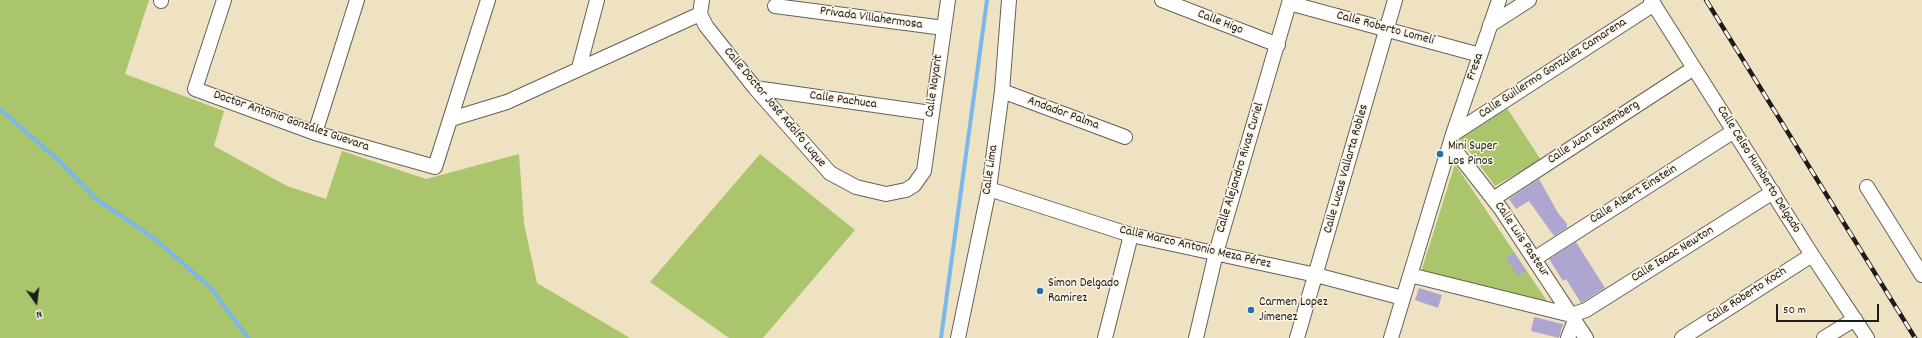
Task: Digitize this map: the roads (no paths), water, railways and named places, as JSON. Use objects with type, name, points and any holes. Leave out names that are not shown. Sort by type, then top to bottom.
[{"type":"street","name":"Doctor Antonio González Guevara","points":[[224,0],[195,89],[315,133],[435,167],[451,119]]},
{"type":"street","points":[[315,133],[358,0]]},
{"type":"street","points":[[451,119],[488,0]]},
{"type":"street","points":[[579,68],[597,0]]},
{"type":"street","points":[[451,119],[508,102],[579,68],[700,14],[702,0]]},
{"type":"street","name":"Calle Nayarit","points":[[924,171],[948,0]]},
{"type":"street","name":"Calle Lima","points":[[958,338],[989,189],[1002,91],[1009,0]]},
{"type":"street","name":"Calle Higo","points":[[1162,0],[1278,45]]},
{"type":"street","name":"Calle Lucas Vallarta Robles","points":[[1297,338],[1395,0]]},
{"type":"street","name":"Fresa","points":[[1391,338],[1452,139],[1499,0]]},
{"type":"street","points":[[1490,25],[1529,0]]},
{"type":"street","name":"Calle Alejandro Rivas Curiel","points":[[1196,338],[1216,253],[1290,2]]},
{"type":"street","name":"Calle Roberto Lomelí","points":[[1290,2],[1480,56]]},
{"type":"street","name":"Calle Celso Humberto Delgado","points":[[1653,2],[1812,254],[1867,338]]},
{"type":"street","name":"Calle Guillermo González Camarena","points":[[1452,139],[1653,2]]},
{"type":"street","name":"Privada Villahermosa","points":[[775,6],[944,28]]},
{"type":"street","name":"Calle Doctor José Adolfo Luque","points":[[700,14],[706,26],[755,88],[830,173],[856,187],[886,194],[914,186],[924,171]]},
{"type":"street","name":"Calle Juan Gutemberg","points":[[1493,199],[1694,68]]},
{"type":"street","name":"Calle Pachuca","points":[[755,88],[931,113]]},
{"type":"street","name":"Andador Palma","points":[[1002,91],[1125,137]]},
{"type":"street","name":"Calle Albert Einstein","points":[[1534,259],[1734,131]]},
{"type":"street","name":"Calle Luis Pasteur","points":[[1452,139],[1586,338]]},
{"type":"street","points":[[1866,187],[1922,275]]},
{"type":"street","name":"Calle Marco Antonio Meza Pérez","points":[[989,189],[1131,235],[1316,275],[1403,298]]},
{"type":"street","name":"Calle Isaac Newton","points":[[1573,318],[1773,192]]},
{"type":"street","points":[[1105,338],[1131,235]]},
{"type":"street","name":"Calle Roberto Koch","points":[[1682,338],[1812,254]]},
{"type":"street","points":[[1410,275],[1573,318],[1568,338]]},
{"type":"street","points":[[1824,338],[1855,319]]},
{"type":"waterway","points":[[941,338],[987,0]]},
{"type":"waterway","points":[[0,109],[57,159],[96,199],[155,239],[211,288],[248,338]]},
{"type":"railway","points":[[1706,0],[1915,338]]},
{"type":"place","name":"Mini Super Los Pinos","points":[[1440,154]]},
{"type":"place","name":"Simon Delgado Ramirez","points":[[1040,291]]},
{"type":"place","name":"Carmen Lopez Jimenez","points":[[1251,310]]}]
